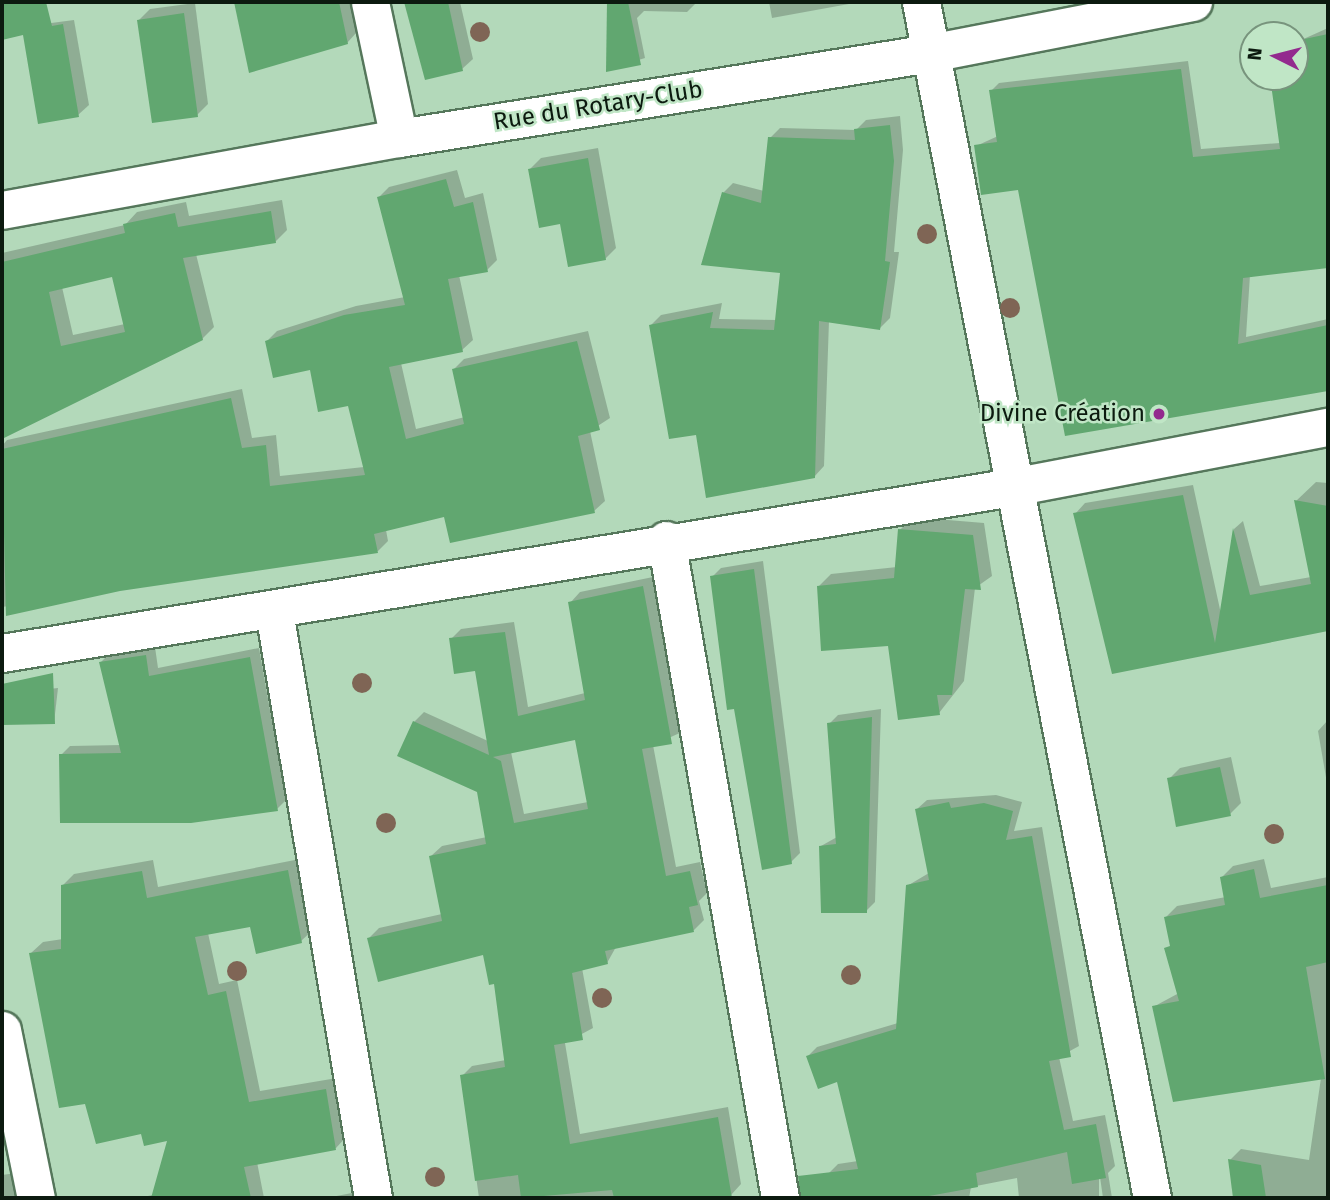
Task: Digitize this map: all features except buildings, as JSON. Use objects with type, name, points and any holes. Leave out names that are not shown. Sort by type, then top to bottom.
[{"type":"street","points":[[370,2],[399,138]]},
{"type":"street","points":[[922,2],[1012,486],[1152,1198]]},
{"type":"street","name":"Rue du Rotary-Club","points":[[2,210],[399,138],[930,54],[1194,2]]},
{"type":"street","points":[[2,653],[274,611],[666,540],[1012,486],[1328,427]]},
{"type":"street","points":[[666,540],[780,1198]]},
{"type":"street","points":[[274,611],[373,1198]]},
{"type":"street","points":[[2,1030],[36,1198]]},
{"type":"place","name":"Divine Création","points":[[1159,414]]}]
